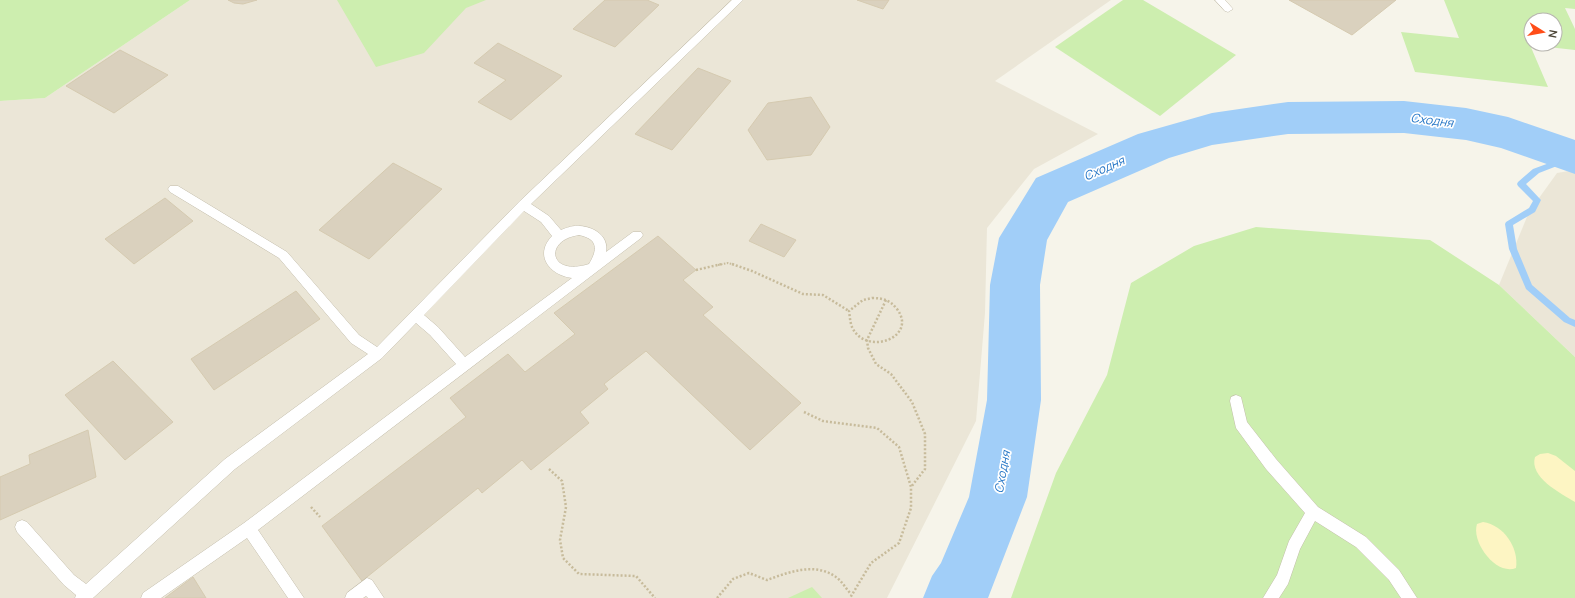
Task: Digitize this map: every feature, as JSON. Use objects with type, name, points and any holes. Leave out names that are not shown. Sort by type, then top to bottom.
[{"type":"lane","points":[[22,527],[84,596],[230,464],[378,354],[417,316],[523,205],[738,0]]},
{"type":"lane","points":[[1220,0],[1228,9]]},
{"type":"lane","points":[[174,189],[283,255],[355,339],[378,354]]},
{"type":"lane","points":[[523,205],[545,219],[559,236]]},
{"type":"lane","points":[[579,230],[589,232],[597,236],[602,244],[602,252],[593,268],[571,273],[561,271],[554,266],[549,259],[549,251],[551,244],[559,236],[579,230]]},
{"type":"lane","points":[[148,598],[249,528],[637,235]]},
{"type":"lane","points":[[417,316],[434,331],[465,366]]},
{"type":"lane","points":[[1236,401],[1242,424],[1271,464],[1313,512],[1361,542],[1394,575],[1410,598]]},
{"type":"lane","points":[[1270,598],[1283,579],[1294,546],[1313,512]]},
{"type":"lane","points":[[249,528],[297,598]]},
{"type":"lane","points":[[352,598],[367,585],[377,598]]},
{"type":"path","points":[[696,270],[728,263],[803,294],[823,295],[849,311],[853,330],[859,336],[868,340],[877,342],[887,341],[895,336],[900,330],[902,321],[899,311],[886,300],[872,298],[863,300],[849,311]]},
{"type":"path","points":[[886,300],[868,340],[868,348],[876,364],[891,374],[912,402],[925,434],[925,469],[911,487]]},
{"type":"path","points":[[717,598],[733,578],[749,573],[767,580],[786,573],[812,568],[836,577],[850,596],[871,563],[899,543],[911,508],[911,487],[899,447],[877,428],[823,421],[804,412]]},
{"type":"path","points":[[549,469],[562,481],[566,507],[560,540],[562,558],[579,574],[636,576],[655,598]]},
{"type":"shaded area","points":[[190,0],[1111,0],[995,81],[1098,134],[1034,169],[987,228],[985,313],[976,421],[887,598],[0,598],[0,101],[45,98]]},
{"type":"shaded area","points":[[1575,170],[1575,357],[1499,285],[1529,212],[1557,173]]},
{"type":"green space","points":[[0,0],[190,0],[45,98],[0,101]]},
{"type":"green space","points":[[337,0],[486,0],[466,8],[424,53],[376,67]]},
{"type":"green space","points":[[1123,0],[1143,0],[1236,55],[1160,116],[1055,47]]},
{"type":"green space","points":[[1444,0],[1575,0],[1575,9],[1565,8],[1575,29],[1575,50],[1563,49],[1563,12],[1523,12],[1523,52],[1533,52],[1548,87],[1415,72],[1401,32],[1459,38]]},
{"type":"green space","points":[[1256,227],[1430,240],[1499,285],[1575,357],[1575,598],[1011,598],[1056,473],[1107,375],[1131,283],[1194,246]]},
{"type":"green space","points":[[812,587],[822,598],[788,598]]},
{"type":"sand","points":[[1548,453],[1556,456],[1575,471],[1575,502],[1547,484],[1537,471],[1534,464],[1535,457],[1540,454]]},
{"type":"sand","points":[[1483,522],[1491,524],[1497,528],[1508,539],[1515,553],[1516,568],[1508,569],[1501,567],[1493,562],[1481,548],[1476,531],[1477,524]]},
{"type":"building","points":[[228,0],[257,0],[243,4],[234,3]]},
{"type":"building","points":[[605,0],[647,0],[659,5],[615,47],[573,29]]},
{"type":"building","points":[[857,0],[889,0],[883,9]]},
{"type":"building","points":[[1289,0],[1396,0],[1352,35]]},
{"type":"building","points":[[498,43],[562,76],[511,120],[478,102],[506,80],[474,63]]},
{"type":"building","points":[[120,50],[168,75],[114,113],[66,86]]},
{"type":"building","points":[[698,68],[731,81],[672,150],[635,134]]},
{"type":"building","points":[[811,97],[830,127],[811,155],[767,160],[748,130],[768,103]]},
{"type":"building","points":[[393,163],[442,189],[369,259],[319,230]]},
{"type":"building","points":[[165,198],[193,221],[134,264],[105,239]]},
{"type":"building","points":[[761,224],[796,240],[784,257],[749,241]]},
{"type":"building","points":[[658,236],[696,270],[683,280],[713,307],[703,315],[801,403],[750,450],[646,351],[604,384],[608,389],[580,412],[589,423],[531,470],[522,460],[482,493],[478,488],[362,581],[322,526],[466,417],[450,398],[508,354],[525,372],[575,334],[554,313]]},
{"type":"building","points":[[296,291],[320,319],[214,390],[191,359]]},
{"type":"building","points":[[113,361],[173,422],[125,460],[65,395]]},
{"type":"building","points":[[88,430],[96,477],[0,520],[0,477],[30,464],[29,455]]},
{"type":"building","points":[[193,577],[206,598],[165,598]]},
{"type":"waterway","name":"Сходня","points":[[954,598],[963,585],[998,497],[1014,400],[1015,285],[1023,238],[1052,190],[1154,146],[1212,129],[1288,118],[1404,117],[1466,124],[1508,133],[1575,157]]},
{"type":"waterway","points":[[1574,157],[1536,171],[1521,184],[1537,200],[1532,210],[1509,224],[1513,249],[1529,287],[1567,320],[1575,324]]}]
